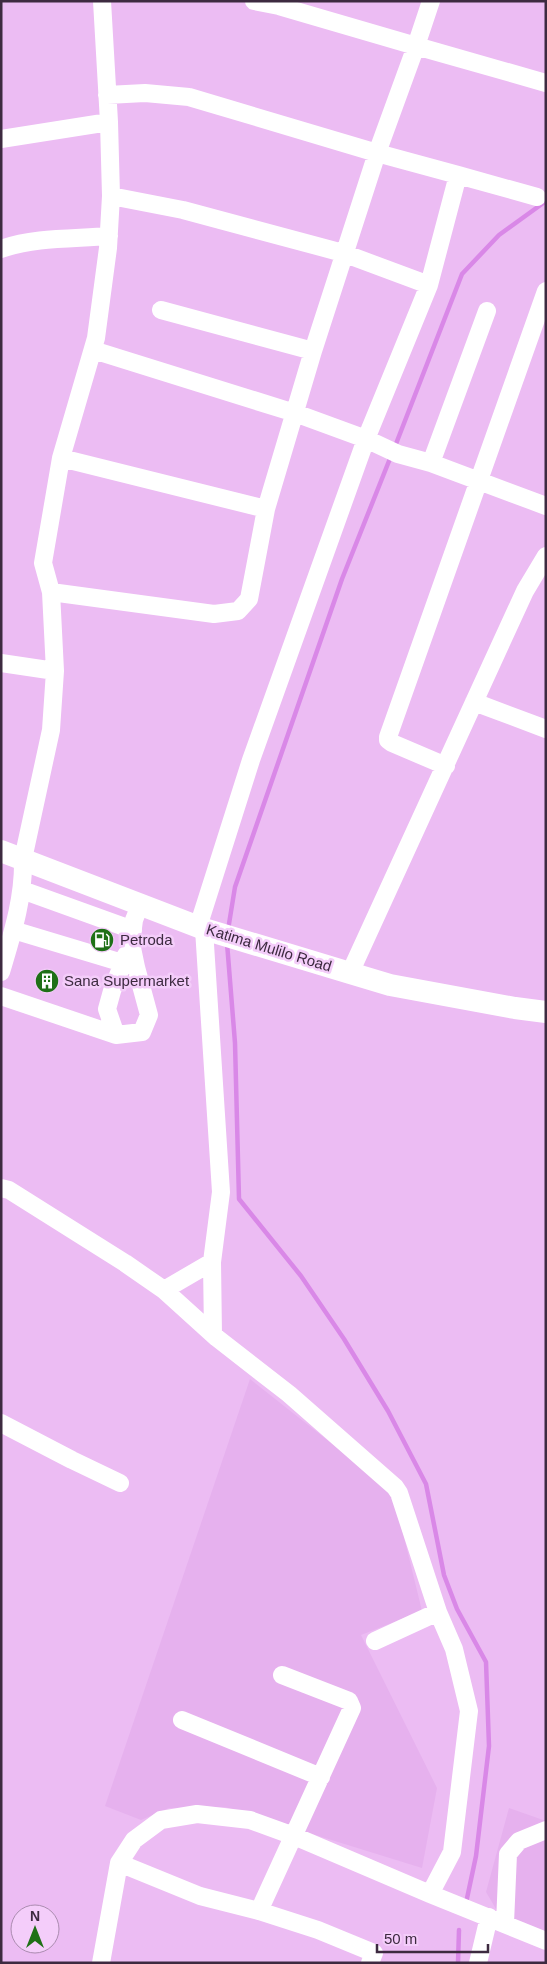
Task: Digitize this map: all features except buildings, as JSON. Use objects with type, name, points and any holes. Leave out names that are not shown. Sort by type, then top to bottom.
[{"type":"main road","name":"Katima Mulilo Road","points":[[1,851],[213,932],[390,985],[546,1012]]},
{"type":"street","points":[[1,972],[22,890],[24,879],[22,859],[51,730],[55,670],[51,592],[43,563],[61,458],[93,350],[104,286],[109,236],[110,196],[109,122],[102,1]]},
{"type":"street","points":[[254,1],[279,6],[546,83]]},
{"type":"street","points":[[51,592],[214,614],[238,611],[249,599],[266,509],[313,350],[377,153],[432,1]]},
{"type":"street","points":[[107,95],[145,93],[189,97],[377,153],[537,197]]},
{"type":"street","points":[[1,140],[109,122]]},
{"type":"street","points":[[213,1334],[212,1262],[220,1192],[213,932],[252,760],[429,285],[458,175]]},
{"type":"street","points":[[110,196],[183,210],[343,253],[429,285]]},
{"type":"street","points":[[1,249],[12,245],[39,241],[109,236]]},
{"type":"street","points":[[446,766],[392,743],[388,740],[388,736],[546,290]]},
{"type":"street","points":[[161,310],[313,350]]},
{"type":"street","points":[[431,463],[487,311]]},
{"type":"street","points":[[93,350],[295,413],[372,442],[398,454],[431,463],[546,506]]},
{"type":"street","points":[[61,458],[266,509]]},
{"type":"street","points":[[350,973],[474,702],[526,592],[546,556]]},
{"type":"street","points":[[1,663],[55,670]]},
{"type":"street","points":[[474,702],[546,729]]},
{"type":"street","points":[[22,890],[132,936]]},
{"type":"street","points":[[116,1035],[107,1008],[129,965],[132,936],[140,905]]},
{"type":"street","points":[[13,930],[129,965]]},
{"type":"street","points":[[1,996],[116,1035],[142,1032],[149,1015],[129,965]]},
{"type":"street","points":[[1,1188],[9,1190],[125,1263],[164,1290],[213,1334],[289,1394],[395,1487],[399,1493],[438,1612],[454,1648],[469,1710],[452,1852],[430,1894]]},
{"type":"street","points":[[164,1290],[212,1262]]},
{"type":"street","points":[[1,1423],[120,1483]]},
{"type":"street","points":[[375,1641],[438,1612]]},
{"type":"street","points":[[259,1911],[352,1708],[349,1701],[282,1675]]},
{"type":"street","points":[[182,1720],[321,1777]]},
{"type":"street","points":[[101,1963],[119,1864],[134,1840],[161,1820],[197,1814],[250,1820],[294,1836],[546,1941]]},
{"type":"street","points":[[478,1963],[497,1920],[508,1854],[518,1841],[546,1830]]},
{"type":"street","points":[[119,1864],[200,1896],[259,1911],[318,1930],[374,1953],[370,1963]]},
{"type":"shaded area","points":[[250,1379],[393,1492],[422,1611],[361,1635],[437,1788],[422,1868],[225,1807],[169,1808],[141,1820],[105,1806]]},
{"type":"shaded area","points":[[509,1808],[546,1821],[546,1933],[499,1914],[486,1892]]},
{"type":"waterway","points":[[394,449],[462,274],[499,235],[546,201]]},
{"type":"waterway","points":[[228,930],[235,887],[342,579],[391,456]]},
{"type":"waterway","points":[[227,943],[235,1043],[239,1199],[301,1276],[344,1339],[388,1411],[426,1484],[444,1575],[457,1609],[486,1662],[489,1746],[476,1856],[466,1903]]},
{"type":"waterway","points":[[458,1963],[459,1930]]},
{"type":"place","name":"Petroda","points":[[102,940]]},
{"type":"place","name":"Sana Supermarket","points":[[47,981]]}]
